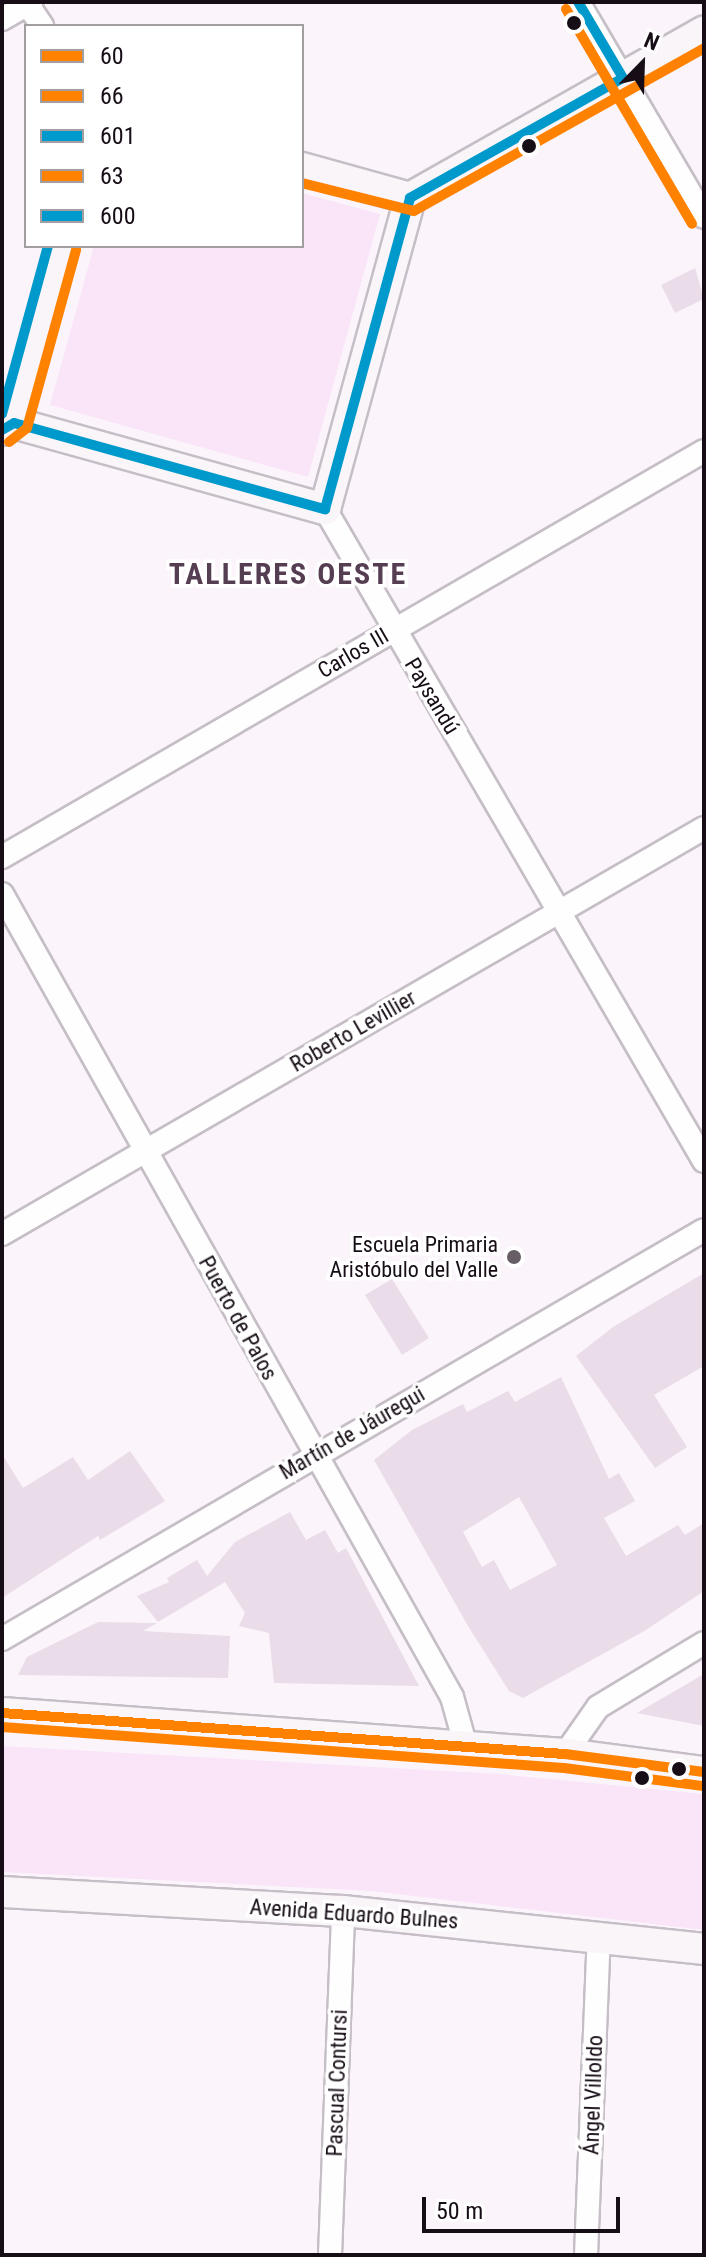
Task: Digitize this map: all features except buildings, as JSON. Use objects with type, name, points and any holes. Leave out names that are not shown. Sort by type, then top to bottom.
[{"type":"main road","points":[[304,169],[410,198],[704,32]]},
{"type":"main road","points":[[62,248],[8,427],[325,509],[410,198]]},
{"type":"main road","points":[[2,1713],[565,1754],[704,1772]]},
{"type":"main road","name":"Avenida Eduardo Bulnes","points":[[2,1892],[343,1911],[599,1935],[704,1949]]},
{"type":"street","points":[[578,2],[704,217]]},
{"type":"street","points":[[2,19],[28,3],[41,24]]},
{"type":"street","name":"Carlos III","points":[[2,857],[704,451]]},
{"type":"street","name":"Paysandú","points":[[325,509],[392,630],[561,910],[704,1161]]},
{"type":"street","name":"Roberto Levillier","points":[[2,1234],[704,828]]},
{"type":"street","name":"Puerto de Palos","points":[[2,894],[452,1697],[466,1747]]},
{"type":"street","name":"Martín de Jáuregui","points":[[2,1639],[704,1230]]},
{"type":"street","points":[[565,1754],[598,1707],[704,1643]]},
{"type":"street","name":"Pascual Contursi","points":[[330,2255],[343,1911]]},
{"type":"street","name":"Ángel Villoldo","points":[[586,2255],[599,1935]]},
{"type":"shaded area","points":[[304,194],[380,214],[308,477],[50,405],[93,248],[304,248]]},
{"type":"shaded area","points":[[2,1746],[499,1774],[704,1794],[704,1930],[371,1891],[2,1872]]},
{"type":"transit line","name":"601","points":[[2,430],[14,423],[325,509],[410,198],[623,78],[578,2]]},
{"type":"transit line","name":"63","points":[[566,9],[692,224]]},
{"type":"transit line","name":"63","points":[[304,184],[414,211],[704,48]]},
{"type":"transit line","name":"600","points":[[2,414],[47,248]]},
{"type":"transit line","name":"63","points":[[9,442],[27,428],[76,250]]},
{"type":"transit line","name":"60","points":[[2,1713],[565,1754],[704,1772]]},
{"type":"transit line","name":"66","points":[[2,1727],[564,1768],[702,1786]]},
{"type":"place","name":"Escuela Primaria Aristóbulo del Valle","points":[[514,1257]]},
{"type":"district","name":"TALLERES OESTE","points":[[288,574]]}]
